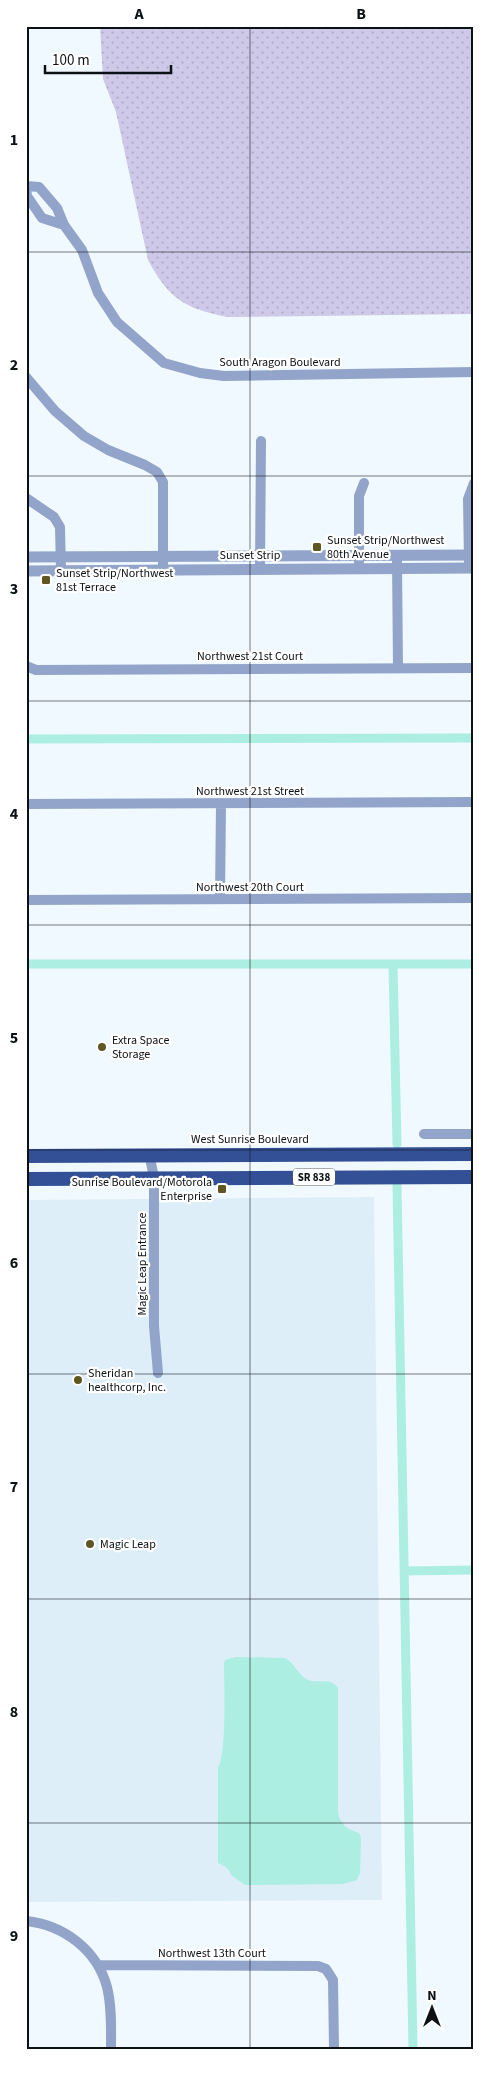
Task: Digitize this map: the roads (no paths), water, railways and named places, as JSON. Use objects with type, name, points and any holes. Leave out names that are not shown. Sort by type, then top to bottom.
[{"type":"highway","name":"West Sunrise Boulevard","points":[[26,1156],[474,1154]]},
{"type":"highway","name":"SR 838","points":[[26,1179],[474,1177]]},
{"type":"street","points":[[39,215],[52,201],[39,187],[26,188],[27,196],[39,215],[64,225]]},
{"type":"street","name":"South Aragon Boulevard","points":[[52,201],[64,225],[82,250],[98,293],[117,322],[164,362],[200,373],[224,376],[474,372]]},
{"type":"street","points":[[26,377],[55,411],[84,436],[108,450],[157,472],[163,482],[163,569]]},
{"type":"street","points":[[260,568],[261,441]]},
{"type":"street","points":[[359,568],[359,496],[364,483]]},
{"type":"street","points":[[471,568],[468,499],[474,483]]},
{"type":"street","points":[[26,498],[54,517],[60,526],[61,571]]},
{"type":"street","name":"Sunset Strip","points":[[26,557],[471,555]]},
{"type":"street","points":[[397,556],[398,668]]},
{"type":"street","name":"Sunset Strip","points":[[26,571],[471,568]]},
{"type":"street","name":"Northwest 21st Court","points":[[26,666],[36,670],[474,668]]},
{"type":"street","name":"Northwest 21st Street","points":[[26,804],[474,802]]},
{"type":"street","points":[[220,900],[221,804]]},
{"type":"street","name":"Northwest 20th Court","points":[[26,900],[474,898]]},
{"type":"street","points":[[424,1134],[474,1134]]},
{"type":"street","name":"Magic Leap Entrance","points":[[149,1154],[154,1177],[154,1326],[158,1373]]},
{"type":"street","points":[[26,1921],[46,1924],[64,1933],[90,1954],[98,1965],[107,1989],[110,2005],[111,2049]]},
{"type":"street","name":"Northwest 13th Court","points":[[98,1965],[309,1966],[326,1969],[333,1980],[334,2049]]},
{"type":"waterway","points":[[26,739],[474,738]]},
{"type":"waterway","points":[[26,964],[474,964]]},
{"type":"waterway","points":[[393,965],[397,1144]]},
{"type":"waterway","points":[[397,1185],[413,2049]]},
{"type":"waterway","points":[[405,1571],[474,1570]]},
{"type":"place","name":"Sunset Strip/Northwest 80th Avenue","points":[[317,547]]},
{"type":"place","name":"Sunset Strip/Northwest 81st Terrace","points":[[46,580]]},
{"type":"place","name":"Extra Space Storage","points":[[102,1047]]},
{"type":"place","name":"Sunrise Boulevard/Motorola Enterprise","points":[[222,1189]]},
{"type":"place","name":"Sheridan healthcorp, Inc.","points":[[78,1380]]},
{"type":"place","name":"Magic Leap","points":[[90,1544]]}]
